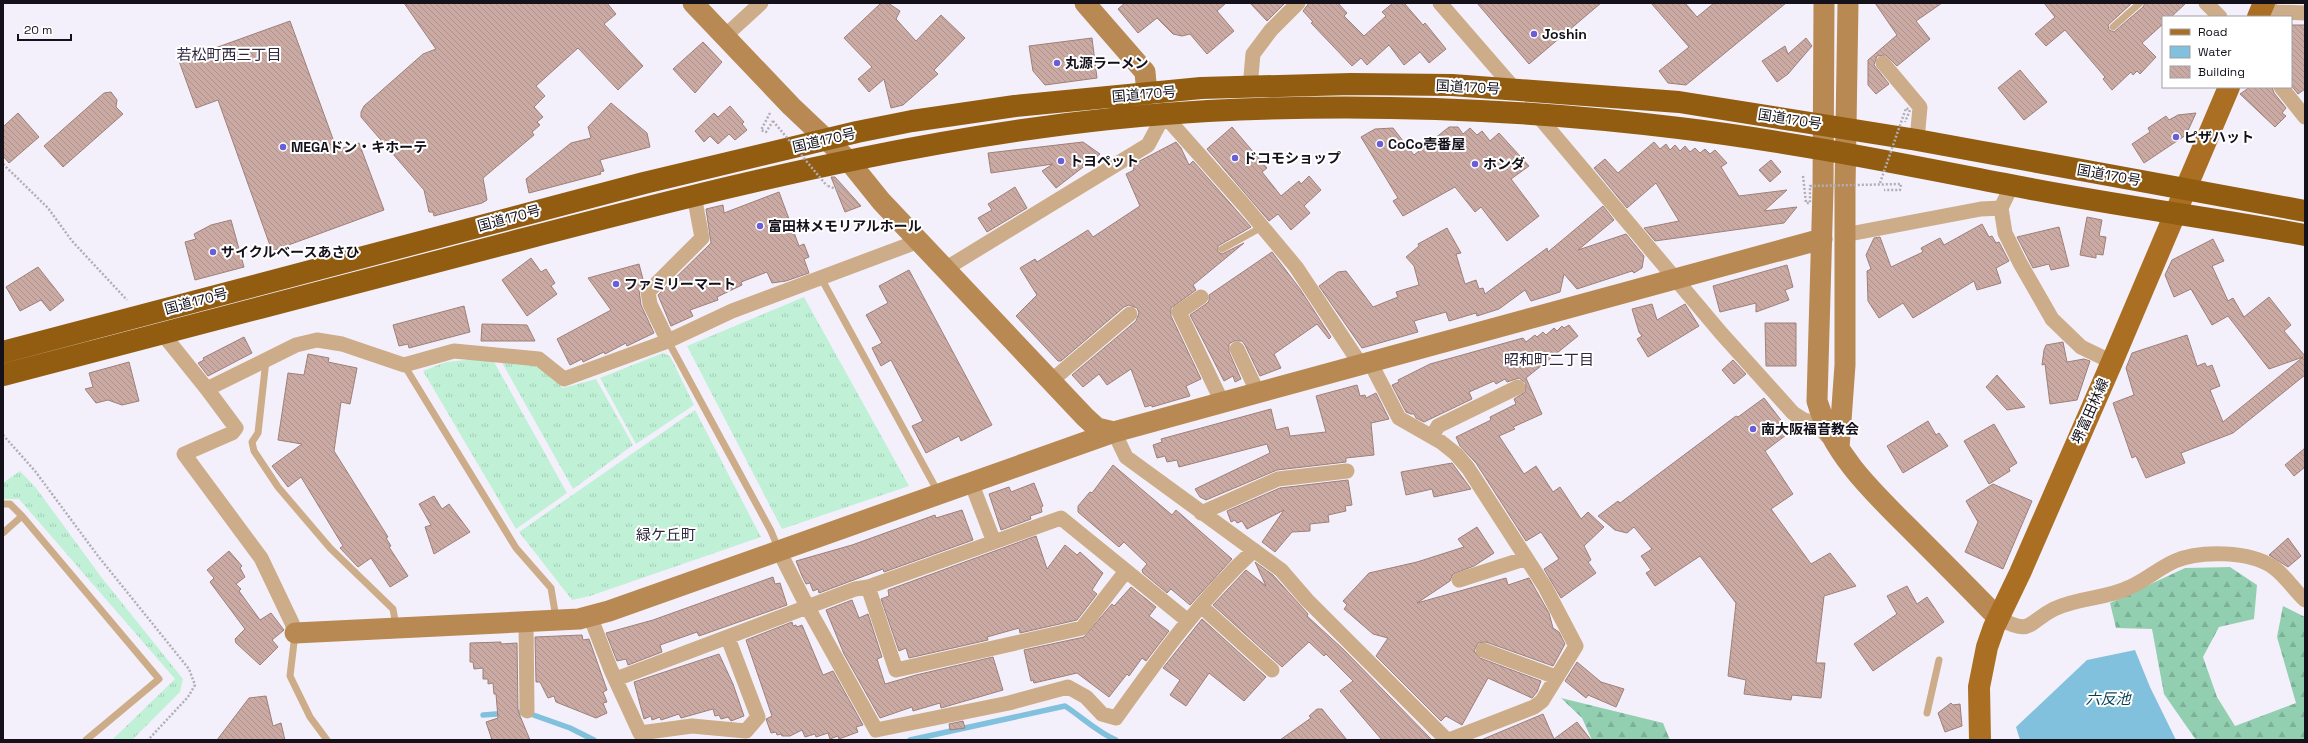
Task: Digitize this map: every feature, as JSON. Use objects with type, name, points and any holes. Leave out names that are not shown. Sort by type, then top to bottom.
[{"type":"highway","name":"国道170号","points":[[3,352],[644,182],[826,139],[962,112],[1147,94],[1250,86],[1452,85],[1679,102],[1846,128],[1911,131],[2186,189],[2305,211]]},
{"type":"highway","name":"国道170号","points":[[3,375],[694,195],[848,160],[970,138],[1109,120],[1164,115],[1256,110],[1366,108],[1448,110],[1676,128],[1823,150],[2012,185],[2305,235]]},
{"type":"main road","name":"堺富田林線","points":[[1980,740],[1979,687],[1986,647],[2112,362],[2229,88]]},
{"type":"street","points":[[693,3],[791,106],[848,160],[881,201],[1097,428],[1114,432]]},
{"type":"street","points":[[725,36],[761,3]]},
{"type":"street","points":[[1085,3],[1145,72],[1147,94]]},
{"type":"street","points":[[1250,86],[1253,54],[1271,30],[1298,3]]},
{"type":"street","points":[[1440,3],[1677,279],[1721,333],[1793,413],[1804,420],[1816,423],[1839,448],[1870,489],[1998,618],[2014,626],[2023,628],[2034,624],[2054,610],[2130,588],[2177,560],[2205,554],[2231,554],[2253,558],[2273,567],[2305,600]]},
{"type":"street","points":[[1824,3],[1824,124],[1818,401],[1822,417],[1839,448]]},
{"type":"street","points":[[1839,448],[1845,364],[1844,235],[1848,3]]},
{"type":"street","points":[[2206,3],[2219,16]]},
{"type":"street","points":[[2262,8],[2275,12],[2305,13]]},
{"type":"street","points":[[1882,63],[1920,107],[1911,131]]},
{"type":"street","points":[[2282,88],[2305,117]]},
{"type":"street","points":[[945,269],[1148,145],[1164,115],[1296,267],[1365,364],[1399,418],[1432,437],[1456,454],[1468,468],[1524,559],[1545,588],[1576,646],[1556,676],[1542,701],[1534,707],[1448,740],[1307,600],[1281,570],[1126,457],[1114,432]]},
{"type":"street","points":[[2012,185],[2001,208],[2004,233],[2052,319],[2081,347],[2112,362]]},
{"type":"street","points":[[668,341],[650,304],[648,292],[702,238],[694,195]]},
{"type":"street","points":[[1844,235],[1981,209],[2001,208]]},
{"type":"street","points":[[162,333],[236,428],[232,433],[184,454],[261,558],[292,623],[295,634],[579,619],[1114,432],[1822,239]]},
{"type":"street","points":[[207,389],[296,345],[317,340],[342,344],[404,365],[454,351],[539,359],[564,380],[668,341],[732,311],[919,241]]},
{"type":"street","points":[[1201,297],[1179,312],[1222,402]]},
{"type":"street","points":[[1051,381],[1130,314]]},
{"type":"street","points":[[1237,349],[1258,393]]},
{"type":"street","points":[[1432,437],[1438,426],[1518,387]]},
{"type":"street","points":[[1201,513],[1278,479],[1346,470]]},
{"type":"street","points":[[971,482],[994,542]]},
{"type":"street","points":[[616,679],[808,608],[855,588],[868,587],[1061,518],[1188,621]]},
{"type":"street","points":[[779,550],[808,608],[876,730],[1009,703],[1068,687],[1086,697],[1102,714],[1116,718],[1188,621],[1232,570],[1254,550]]},
{"type":"street","points":[[1459,580],[1524,559]]},
{"type":"street","points":[[868,587],[896,670],[1082,628],[1126,571]]},
{"type":"street","points":[[1201,606],[1272,670]]},
{"type":"street","points":[[590,616],[640,733],[692,726],[746,731],[758,717],[728,638]]},
{"type":"street","points":[[526,622],[527,711]]},
{"type":"street","points":[[1483,650],[1556,676]]},
{"type":"lane","points":[[2114,27],[2140,3]]},
{"type":"lane","points":[[1222,249],[1262,227]]},
{"type":"lane","points":[[821,278],[939,494]]},
{"type":"lane","points":[[668,341],[771,531],[779,550]]},
{"type":"lane","points":[[266,360],[258,434],[252,442],[254,451],[278,487],[330,548],[393,608],[396,628]]},
{"type":"lane","points":[[404,365],[516,548],[551,588],[557,620]]},
{"type":"lane","points":[[3,504],[10,504],[22,516],[159,679],[86,740]]},
{"type":"lane","points":[[3,532],[22,516]]},
{"type":"lane","points":[[295,634],[290,676],[310,717],[327,740]]},
{"type":"lane","points":[[1927,713],[1939,660]]},
{"type":"path","points":[[1880,183],[1906,108],[1910,110],[1911,131]]},
{"type":"path","points":[[770,113],[761,130],[766,132],[773,121],[827,186],[839,190],[840,185]]},
{"type":"path","points":[[3,164],[48,208],[72,241],[125,297],[134,317]]},
{"type":"path","points":[[1803,176],[1806,203],[1810,203],[1810,186],[1880,183],[1901,184],[1900,190],[1884,190]]},
{"type":"path","points":[[3,435],[35,471],[98,556],[189,669],[195,685],[188,697],[148,740]]},
{"type":"green space","points":[[804,297],[909,486],[782,529],[687,346]]},
{"type":"green space","points":[[663,353],[670,356],[694,405],[636,444],[600,378]]},
{"type":"green space","points":[[500,359],[536,364],[548,373],[563,388],[596,379],[633,445],[573,489]]},
{"type":"green space","points":[[493,360],[567,493],[516,529],[423,371],[446,362]]},
{"type":"green space","points":[[695,410],[761,537],[590,596],[572,600],[519,532]]},
{"type":"green space","points":[[20,471],[36,488],[102,578],[183,679],[180,692],[132,740],[112,740],[175,679],[19,499],[3,499],[3,483]]},
{"type":"green space","points":[[2230,567],[2257,585],[2254,619],[2219,627],[2203,657],[2217,697],[2235,726],[2296,703],[2277,637],[2283,606],[2305,617],[2305,740],[2196,740],[2164,694],[2152,629],[2116,628],[2110,603],[2185,568]]},
{"type":"green space","points":[[1561,698],[1663,723],[1670,740],[1592,740],[1582,718]]},
{"type":"water","name":"六反池","points":[[2135,650],[2150,687],[2176,740],[2020,740],[2016,727],[2087,660]]},
{"type":"building","points":[[404,3],[607,3],[616,14],[604,24],[643,66],[618,90],[578,48],[536,86],[545,96],[534,107],[543,117],[537,122],[540,125],[532,132],[534,135],[483,178],[487,200],[482,203],[434,216],[433,212],[429,212],[424,190],[361,117],[361,112],[364,106],[423,54],[436,49]]},
{"type":"building","points":[[881,3],[888,3],[900,11],[896,19],[916,41],[941,15],[965,38],[934,70],[938,74],[903,105],[891,108],[884,79],[869,92],[858,79],[872,67],[844,38]]},
{"type":"building","points":[[1125,3],[1226,3],[1217,11],[1234,31],[1207,54],[1190,34],[1182,36],[1173,34],[1157,18],[1138,33],[1118,9]]},
{"type":"building","points":[[1250,3],[1285,3],[1267,21]]},
{"type":"building","points":[[1309,3],[1338,3],[1347,13],[1344,16],[1364,36],[1386,16],[1382,12],[1393,3],[1404,3],[1423,25],[1425,23],[1446,49],[1429,63],[1420,52],[1404,65],[1389,45],[1367,65],[1361,58],[1352,66],[1311,23],[1313,22],[1303,11]]},
{"type":"building","name":"Joshin","points":[[1477,3],[1601,3],[1529,64]]},
{"type":"building","points":[[1651,3],[1685,3],[1697,17],[1714,3],[1786,3],[1686,85],[1668,83],[1659,71],[1689,47]]},
{"type":"building","points":[[1875,3],[1942,3],[1916,21],[1930,39],[1897,66],[1886,55],[1877,56],[1874,65],[1889,84],[1876,94],[1868,85],[1868,60],[1897,35]]},
{"type":"building","points":[[2044,3],[2132,3],[2108,25],[2109,30],[2114,32],[2143,7],[2145,3],[2186,3],[2172,16],[2162,16],[2162,25],[2142,43],[2156,57],[2140,74],[2137,71],[2133,75],[2131,72],[2112,90],[2103,79],[2105,77],[2065,30],[2046,46],[2035,34],[2055,17]]},
{"type":"building","points":[[290,21],[337,150],[359,143],[384,210],[272,251],[218,100],[196,108],[179,61]]},
{"type":"building","points":[[2292,25],[2305,25],[2305,89],[2298,94],[2292,86]]},
{"type":"building","points":[[1092,38],[1097,78],[1045,85],[1033,71],[1029,46]]},
{"type":"building","points":[[1806,38],[1812,46],[1788,74],[1777,82],[1762,61],[1785,46],[1788,54]]},
{"type":"building","points":[[703,42],[722,62],[695,93],[673,69]]},
{"type":"building","points":[[2020,70],[2047,102],[2024,120],[1998,88]]},
{"type":"building","points":[[2249,88],[2272,88],[2274,93],[2286,108],[2282,113],[2286,116],[2275,127],[2240,94]]},
{"type":"building","points":[[111,92],[117,100],[116,107],[123,114],[63,167],[44,146],[104,93]]},
{"type":"building","points":[[611,103],[647,133],[650,147],[600,160],[604,171],[600,172],[601,174],[529,193],[526,179],[571,143],[591,138],[588,127]]},
{"type":"building","points":[[730,106],[744,122],[742,124],[747,130],[735,140],[729,134],[718,144],[710,136],[704,142],[695,131],[714,113],[718,117]]},
{"type":"building","points":[[18,113],[39,137],[9,163],[3,156],[3,127]]},
{"type":"building","points":[[2196,113],[2186,135],[2144,163],[2132,144],[2150,132],[2148,128],[2166,116],[2169,120],[2178,115]]},
{"type":"building","points":[[1232,127],[1267,168],[1262,172],[1281,196],[1299,181],[1301,184],[1309,176],[1321,190],[1304,206],[1310,213],[1291,230],[1278,214],[1269,221],[1207,149]]},
{"type":"building","points":[[1449,127],[1458,127],[1463,134],[1470,128],[1477,135],[1482,131],[1490,141],[1499,133],[1529,166],[1511,179],[1539,216],[1507,241],[1481,207],[1475,212],[1455,187],[1403,216],[1393,201],[1398,198],[1361,137],[1375,129],[1393,128],[1414,155]]},
{"type":"building","points":[[1083,142],[1100,154],[1056,188],[1042,171],[1053,164],[991,173],[988,153]]},
{"type":"building","points":[[1176,142],[1181,148],[1189,165],[1193,161],[1251,227],[1218,246],[1218,252],[1222,254],[1244,243],[1193,285],[1196,290],[1171,308],[1171,316],[1201,379],[1186,386],[1190,396],[1152,407],[1152,405],[1145,407],[1131,369],[1107,385],[1099,374],[1083,387],[1072,375],[1136,321],[1139,313],[1137,308],[1129,305],[1124,307],[1061,361],[1058,361],[1016,316],[1037,295],[1020,268],[1035,259],[1037,262],[1088,230],[1093,237],[1140,206],[1126,174],[1134,170],[1132,165]]},
{"type":"building","points":[[1654,142],[1660,149],[1666,144],[1670,150],[1675,145],[1680,151],[1685,146],[1690,152],[1695,148],[1700,153],[1705,149],[1710,154],[1715,150],[1727,163],[1721,167],[1739,196],[1787,190],[1764,211],[1797,207],[1784,223],[1655,241],[1644,228],[1679,221],[1656,183],[1627,208],[1594,168],[1605,159],[1618,173]]},
{"type":"building","points":[[1771,160],[1781,172],[1770,182],[1759,170]]},
{"type":"building","points":[[831,177],[835,177],[861,206],[845,212]]},
{"type":"building","points":[[1015,187],[1027,208],[987,232],[978,218],[992,210],[988,204]]},
{"type":"building","points":[[779,192],[799,246],[804,244],[809,257],[804,259],[809,273],[786,281],[772,283],[767,272],[741,282],[742,285],[717,297],[718,300],[690,310],[693,316],[671,326],[658,295],[711,243],[706,209],[723,205],[724,213]]},
{"type":"building","points":[[1603,206],[1614,220],[1578,250],[1626,234],[1644,256],[1642,268],[1634,273],[1632,271],[1577,289],[1564,274],[1560,292],[1531,301],[1525,290],[1499,309],[1477,316],[1476,313],[1449,321],[1446,312],[1414,321],[1418,332],[1362,348],[1319,286],[1338,272],[1346,271],[1373,307],[1398,297],[1396,292],[1419,285],[1414,266],[1406,257],[1419,246],[1418,244],[1447,228],[1461,253],[1456,254],[1465,284],[1476,280],[1479,289],[1483,288],[1485,294],[1547,248],[1548,252]]},
{"type":"building","points":[[2087,217],[2102,220],[2099,236],[2106,237],[2103,255],[2096,254],[2096,258],[2080,255]]},
{"type":"building","points":[[231,220],[244,267],[195,280],[185,242],[196,239],[194,234],[211,225]]},
{"type":"building","points":[[1982,224],[1989,237],[1992,236],[1996,243],[1999,242],[2009,261],[1996,268],[2001,283],[1977,290],[1974,281],[1913,318],[1903,303],[1879,318],[1868,301],[1867,271],[1871,269],[1866,255],[1874,238],[1880,237],[1891,267],[1923,252],[1921,248],[1940,238],[1944,245]]},
{"type":"building","points":[[2059,227],[2069,266],[2051,270],[2049,264],[2033,268],[2017,237]]},
{"type":"building","points":[[2213,239],[2224,261],[2212,266],[2228,301],[2233,298],[2244,317],[2269,297],[2291,325],[2284,331],[2305,356],[2305,375],[2233,433],[2181,453],[2185,463],[2146,478],[2136,456],[2132,458],[2113,403],[2134,395],[2126,368],[2132,353],[2187,335],[2197,366],[2205,363],[2207,367],[2212,365],[2220,386],[2210,390],[2223,422],[2303,357],[2269,369],[2228,316],[2212,325],[2191,289],[2174,297],[2165,275],[2172,260]]},
{"type":"building","points":[[1272,252],[1300,289],[1331,337],[1329,339],[1317,324],[1274,354],[1281,368],[1260,376],[1245,345],[1242,341],[1234,341],[1229,344],[1229,352],[1241,379],[1235,382],[1233,376],[1224,381],[1190,315],[1209,301],[1209,295]]},
{"type":"building","points":[[531,258],[541,272],[546,269],[555,283],[551,286],[557,294],[527,316],[502,280]]},
{"type":"building","points":[[639,264],[644,283],[639,290],[641,305],[654,333],[627,346],[626,343],[605,354],[604,352],[583,362],[582,359],[570,365],[557,339],[611,310],[588,278]]},
{"type":"building","points":[[1787,265],[1793,287],[1785,290],[1789,300],[1756,312],[1756,303],[1720,312],[1713,286]]},
{"type":"building","points":[[38,267],[64,300],[50,311],[41,300],[20,311],[6,287]]},
{"type":"building","points":[[909,270],[992,425],[961,441],[959,436],[926,453],[912,426],[923,421],[891,360],[881,366],[872,348],[882,343],[866,315],[888,303],[879,286]]},
{"type":"building","points":[[1652,304],[1657,320],[1685,304],[1699,326],[1648,357],[1637,339],[1642,336],[1639,332],[1632,309]]},
{"type":"building","points":[[464,306],[470,332],[409,348],[408,344],[399,346],[393,325]]},
{"type":"building","points":[[1765,323],[1796,323],[1796,366],[1766,366]]},
{"type":"building","points":[[482,324],[527,325],[535,341],[481,341]]},
{"type":"building","points":[[1569,325],[1578,336],[1526,378],[1542,414],[1513,427],[1515,429],[1499,436],[1524,474],[1536,466],[1553,492],[1560,487],[1581,519],[1588,512],[1604,527],[1584,546],[1591,560],[1588,562],[1596,573],[1561,598],[1544,569],[1559,559],[1541,532],[1526,541],[1476,463],[1460,446],[1456,437],[1491,420],[1490,417],[1516,404],[1514,399],[1525,392],[1526,383],[1519,378],[1507,382],[1505,379],[1496,384],[1494,381],[1469,392],[1472,399],[1424,422],[1416,418],[1414,414],[1406,412],[1392,385],[1399,382],[1398,380],[1430,364],[1523,338],[1526,342],[1535,335],[1537,337],[1543,332],[1546,335],[1554,328],[1557,331],[1562,326],[1564,328]]},
{"type":"building","points":[[244,337],[252,353],[208,376],[198,363],[204,360],[203,358]]},
{"type":"building","points":[[2063,342],[2067,362],[2084,359],[2090,361],[2077,400],[2050,404],[2045,364],[2042,365],[2044,350],[2046,345]]},
{"type":"building","points":[[308,354],[329,358],[328,362],[357,368],[350,404],[341,402],[334,451],[388,537],[386,538],[391,546],[389,547],[408,576],[390,587],[371,558],[358,567],[340,548],[343,546],[301,477],[288,487],[272,466],[302,444],[278,440],[288,373],[304,375]]},
{"type":"building","points":[[1733,360],[1746,374],[1734,384],[1722,370]]},
{"type":"building","points":[[129,362],[139,401],[122,405],[108,400],[96,403],[85,389],[93,387],[89,373]]},
{"type":"building","points":[[1997,375],[2025,407],[2007,410],[1986,387]]},
{"type":"building","points":[[1357,385],[1360,396],[1365,395],[1366,398],[1376,393],[1389,419],[1371,423],[1374,455],[1346,458],[1346,462],[1277,470],[1206,500],[1200,497],[1195,489],[1270,453],[1267,444],[1179,467],[1177,460],[1167,462],[1165,456],[1157,458],[1153,445],[1162,442],[1161,439],[1271,409],[1276,430],[1288,427],[1290,436],[1326,432],[1316,396]]},
{"type":"building","points":[[1764,398],[1790,432],[1765,451],[1793,494],[1771,509],[1811,564],[1830,553],[1856,586],[1824,596],[1816,663],[1825,663],[1821,698],[1792,695],[1791,700],[1744,694],[1746,680],[1728,676],[1736,603],[1700,556],[1655,586],[1646,573],[1651,570],[1641,556],[1652,549],[1634,527],[1627,533],[1615,530],[1598,516],[1618,501],[1620,503],[1736,416],[1738,417]]},
{"type":"building","points":[[1928,421],[1936,435],[1939,433],[1948,446],[1903,473],[1887,446]]},
{"type":"building","points":[[1994,424],[2017,463],[2009,468],[2010,471],[1989,484],[1964,441]]},
{"type":"building","points":[[2305,448],[2305,467],[2294,476],[2285,465]]},
{"type":"building","points":[[1452,463],[1471,489],[1434,497],[1432,489],[1406,495],[1401,472]]},
{"type":"building","points":[[1113,465],[1172,515],[1176,510],[1232,559],[1190,605],[1171,589],[1167,593],[1143,573],[1142,570],[1147,564],[1124,542],[1119,547],[1078,512],[1078,506],[1090,492],[1092,493]]},
{"type":"building","points":[[1348,480],[1352,505],[1345,506],[1346,511],[1328,515],[1329,522],[1310,524],[1310,531],[1292,532],[1275,552],[1262,542],[1284,510],[1247,529],[1242,521],[1237,523],[1235,520],[1231,522],[1227,511],[1280,488]]},
{"type":"building","points":[[1034,483],[1043,506],[1041,507],[1042,512],[1030,516],[1031,519],[1001,530],[989,494],[1009,487],[1011,492]]},
{"type":"building","points":[[1993,484],[2032,501],[2003,569],[1965,552],[1978,522],[1966,501]]},
{"type":"building","points":[[434,496],[442,509],[449,504],[470,532],[434,554],[425,527],[431,525],[419,504]]},
{"type":"building","points":[[962,510],[973,540],[884,572],[883,569],[819,593],[818,589],[813,591],[810,583],[806,584],[796,561],[852,545],[935,515],[936,518]]},
{"type":"building","points":[[1477,527],[1494,553],[1474,566],[1453,574],[1450,581],[1417,603],[1506,578],[1508,585],[1529,578],[1549,613],[1553,628],[1559,632],[1565,644],[1553,666],[1486,642],[1478,643],[1474,651],[1480,658],[1541,681],[1537,692],[1532,698],[1488,678],[1462,725],[1446,716],[1441,721],[1376,656],[1388,638],[1373,634],[1344,609],[1347,605],[1343,601],[1369,573],[1417,562],[1464,547],[1458,539]]},
{"type":"building","points":[[1036,536],[1047,569],[1065,545],[1077,555],[1080,552],[1103,573],[1092,590],[1097,594],[1077,620],[1020,633],[1019,628],[987,637],[988,640],[909,658],[906,648],[899,651],[881,599],[889,596],[888,590]]},
{"type":"building","points":[[2288,538],[2301,556],[2288,567],[2269,555]]},
{"type":"building","points":[[229,551],[242,566],[240,568],[245,577],[236,584],[241,589],[239,591],[260,620],[271,613],[284,630],[272,640],[278,647],[260,665],[236,643],[235,639],[245,629],[210,582],[214,578],[207,570]]},
{"type":"building","points":[[1255,562],[1273,575],[1308,614],[1307,616],[1343,649],[1432,740],[1382,740],[1340,691],[1353,681],[1326,654],[1324,656],[1309,642],[1282,667],[1213,605],[1246,570],[1266,586]]},
{"type":"building","points":[[773,577],[775,584],[780,583],[787,605],[699,636],[697,632],[660,645],[662,652],[628,665],[626,659],[617,661],[606,633],[653,620]]},
{"type":"building","points":[[1907,586],[1917,604],[1927,597],[1944,622],[1873,671],[1854,644],[1897,614],[1887,596]]},
{"type":"building","points":[[1131,587],[1156,607],[1149,616],[1169,631],[1146,661],[1142,658],[1129,676],[1127,674],[1109,697],[1077,673],[1034,683],[1033,680],[1031,681],[1024,650],[1084,637],[1112,604],[1114,606]]},
{"type":"building","points":[[852,600],[859,618],[868,614],[882,657],[877,659],[885,684],[916,675],[993,657],[1003,690],[941,708],[940,703],[913,711],[912,707],[880,718],[844,654],[826,610]]},
{"type":"building","points":[[1202,619],[1266,677],[1244,701],[1209,673],[1186,706],[1170,695],[1180,680],[1163,668]]},
{"type":"building","points":[[792,622],[793,626],[796,625],[797,627],[802,625],[823,675],[833,671],[863,725],[856,727],[858,732],[839,739],[838,736],[830,739],[828,733],[816,737],[815,734],[805,737],[802,730],[790,736],[782,736],[781,734],[777,735],[776,732],[771,733],[766,719],[772,716],[746,640]]},
{"type":"building","points":[[582,635],[583,640],[589,639],[607,690],[603,692],[607,702],[603,703],[607,713],[596,718],[556,702],[554,696],[548,698],[540,682],[536,682],[535,637]]},
{"type":"building","points":[[501,642],[501,644],[517,643],[518,711],[530,740],[492,740],[486,722],[498,718],[496,694],[494,694],[493,683],[488,684],[488,679],[483,679],[483,668],[474,669],[473,662],[470,662],[470,643]]},
{"type":"building","points":[[719,654],[733,684],[744,716],[731,721],[728,717],[721,719],[719,715],[715,716],[713,709],[681,718],[679,714],[661,720],[660,717],[652,720],[651,716],[644,719],[634,682]]},
{"type":"building","points":[[1577,662],[1601,682],[1624,689],[1616,707],[1588,695],[1586,698],[1565,681]]},
{"type":"building","points":[[266,696],[273,726],[281,723],[285,740],[217,740],[249,698]]},
{"type":"building","points":[[1951,703],[1953,705],[1960,704],[1962,726],[1945,732],[1938,713]]},
{"type":"building","points":[[1317,709],[1322,709],[1347,740],[1280,740],[1311,718],[1309,716]]},
{"type":"building","points":[[1543,714],[1554,739],[1577,722],[1591,740],[1481,740]]},
{"type":"building","points":[[963,721],[965,728],[950,730],[949,724]]},
{"type":"waterway","points":[[910,740],[1065,706],[1096,729],[1116,740]]},
{"type":"waterway","points":[[483,715],[525,712],[570,728],[594,740]]},
{"type":"place","name":"Joshin","points":[[1534,34]]},
{"type":"place","name":"丸源ラーメン","points":[[1057,63]]},
{"type":"place","name":"ピザハット","points":[[2176,137]]},
{"type":"place","name":"CoCo壱番屋","points":[[1380,144]]},
{"type":"place","name":"MEGAドン・キホーテ","points":[[283,147]]},
{"type":"place","name":"ドコモショップ","points":[[1235,158]]},
{"type":"place","name":"トヨペット","points":[[1061,161]]},
{"type":"place","name":"ホンダ","points":[[1475,164]]},
{"type":"place","name":"富田林メモリアルホール","points":[[760,226]]},
{"type":"place","name":"サイクルベースあさひ","points":[[213,252]]},
{"type":"place","name":"ファミリーマート","points":[[616,284]]},
{"type":"place","name":"南大阪福音教会","points":[[1753,429]]},
{"type":"district","name":"若松町西三丁目","points":[[229,54]]},
{"type":"district","name":"昭和町二丁目","points":[[1549,359]]},
{"type":"district","name":"緑ケ丘町","points":[[666,534]]}]
